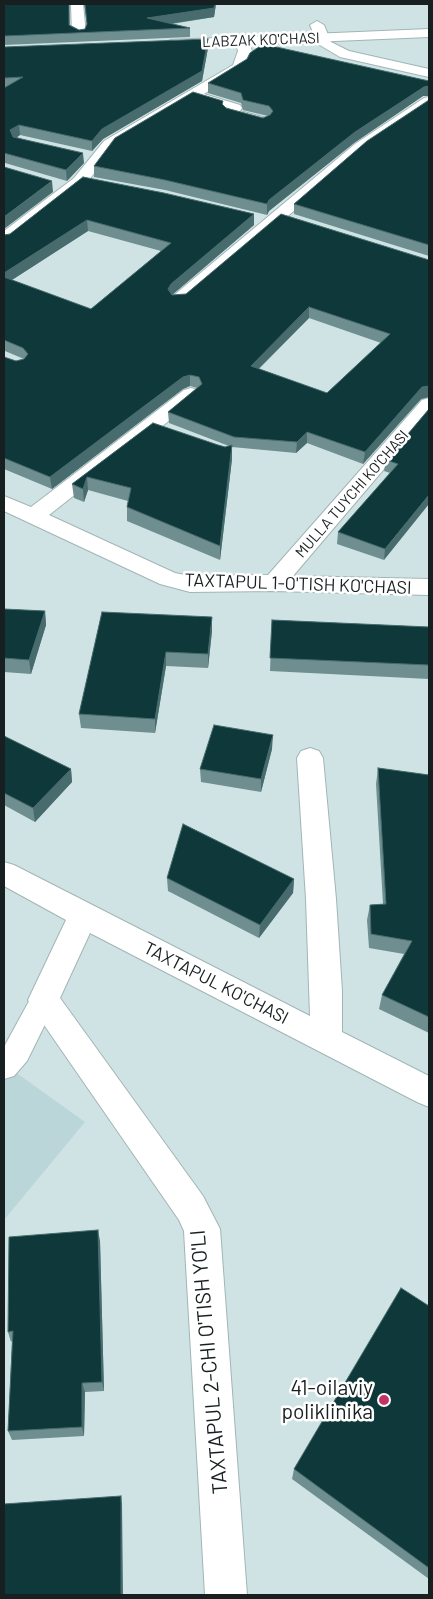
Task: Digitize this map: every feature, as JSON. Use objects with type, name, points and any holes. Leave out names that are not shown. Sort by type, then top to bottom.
[{"type":"street","points":[[77,4],[79,35]]},
{"type":"street","name":"LABZAK KO'CHASI","points":[[153,45],[242,41],[429,21]]},
{"type":"street","name":"LABZAK KO'CHASI","points":[[168,31],[429,33]]},
{"type":"street","points":[[319,32],[325,44],[346,54],[429,73]]},
{"type":"street","points":[[4,239],[74,185],[109,144],[239,67],[244,51],[242,41]]},
{"type":"street","points":[[192,95],[235,108],[230,113],[263,121]]},
{"type":"street","points":[[179,300],[272,219],[360,147],[429,101]]},
{"type":"street","points":[[78,155],[97,159]]},
{"type":"street","points":[[50,184],[99,185]]},
{"type":"street","points":[[250,218],[294,222]]},
{"type":"street","points":[[33,517],[161,429],[191,394]]},
{"type":"street","name":"MULLA TUYCHI KO'CHASI","points":[[274,583],[429,404]]},
{"type":"street","name":"TAXTAPUL 1-O'TISH KO'CHASI","points":[[4,503],[168,579],[190,584],[274,583],[429,587]]},
{"type":"street","points":[[310,758],[321,899],[326,991],[326,1039]]},
{"type":"street","name":"TAXTAPUL KO'CHASI","points":[[4,872],[83,915],[429,1092]]},
{"type":"street","points":[[44,1000],[83,915]]},
{"type":"street","name":"TAXTAPUL 2-CHI O'TISH YO'LI","points":[[44,1000],[191,1208],[202,1229],[226,1595]]},
{"type":"lane","points":[[4,1067],[17,1052],[44,1000]]},
{"type":"shaded area","points":[[4,1064],[85,1122],[4,1220]]},
{"type":"building","points":[[4,4],[69,4],[69,25],[79,30],[85,29],[87,24],[85,4],[215,4],[214,8],[147,18],[190,28],[4,36]]},
{"type":"building","points":[[208,39],[202,71],[102,129],[92,141],[19,125],[10,130],[13,137],[83,153],[66,170],[4,153],[4,88],[23,77],[4,78],[4,47]]},
{"type":"building","points":[[263,44],[429,81],[429,86],[424,87],[355,132],[269,200],[267,204],[165,180],[94,166],[115,138],[193,92],[223,101],[222,104],[226,108],[263,118],[270,115],[273,111],[269,106],[243,100],[241,93],[208,83],[247,59],[250,53]]},
{"type":"building","points":[[429,100],[429,245],[294,204],[367,141]]},
{"type":"building","points":[[4,167],[52,181],[4,217]]},
{"type":"building","points":[[83,177],[254,214],[171,284],[168,289],[172,295],[186,294],[281,214],[429,260],[429,386],[422,387],[365,452],[307,432],[297,442],[234,437],[168,412],[202,384],[199,377],[190,375],[183,377],[50,477],[4,458],[4,357],[16,361],[24,359],[28,354],[23,348],[4,340],[4,277],[91,309],[171,243],[87,220],[4,273],[4,235],[10,234]],"holes":[[[309,307],[390,334],[327,393],[251,366]]]},
{"type":"building","points":[[429,409],[429,495],[385,549],[338,532],[398,464],[386,460]]},
{"type":"building","points":[[153,423],[225,447],[232,445],[220,546],[127,507],[131,488],[87,477],[83,489],[72,484]]},
{"type":"building","points":[[4,609],[45,611],[29,660],[4,658]]},
{"type":"building","points":[[102,612],[212,617],[208,654],[166,652],[155,719],[79,714]]},
{"type":"building","points":[[272,620],[429,627],[429,665],[270,658]]},
{"type":"building","points":[[214,725],[273,735],[261,779],[200,769]]},
{"type":"building","points":[[4,736],[71,769],[33,808],[4,793]]},
{"type":"building","points":[[378,768],[429,775],[429,1017],[382,995],[412,941],[371,934],[370,905],[386,904]]},
{"type":"building","points":[[183,824],[294,879],[260,925],[167,878]]},
{"type":"building","points":[[98,1230],[102,1382],[82,1383],[82,1427],[8,1431],[13,1331],[8,1332],[9,1237]]},
{"type":"building","name":"41-oilaviy poliklinika","points":[[401,1288],[429,1306],[429,1568],[294,1469]]},
{"type":"building","points":[[121,1496],[121,1595],[4,1595],[4,1504]]},
{"type":"place","name":"41-oilaviy poliklinika","points":[[384,1400]]}]
